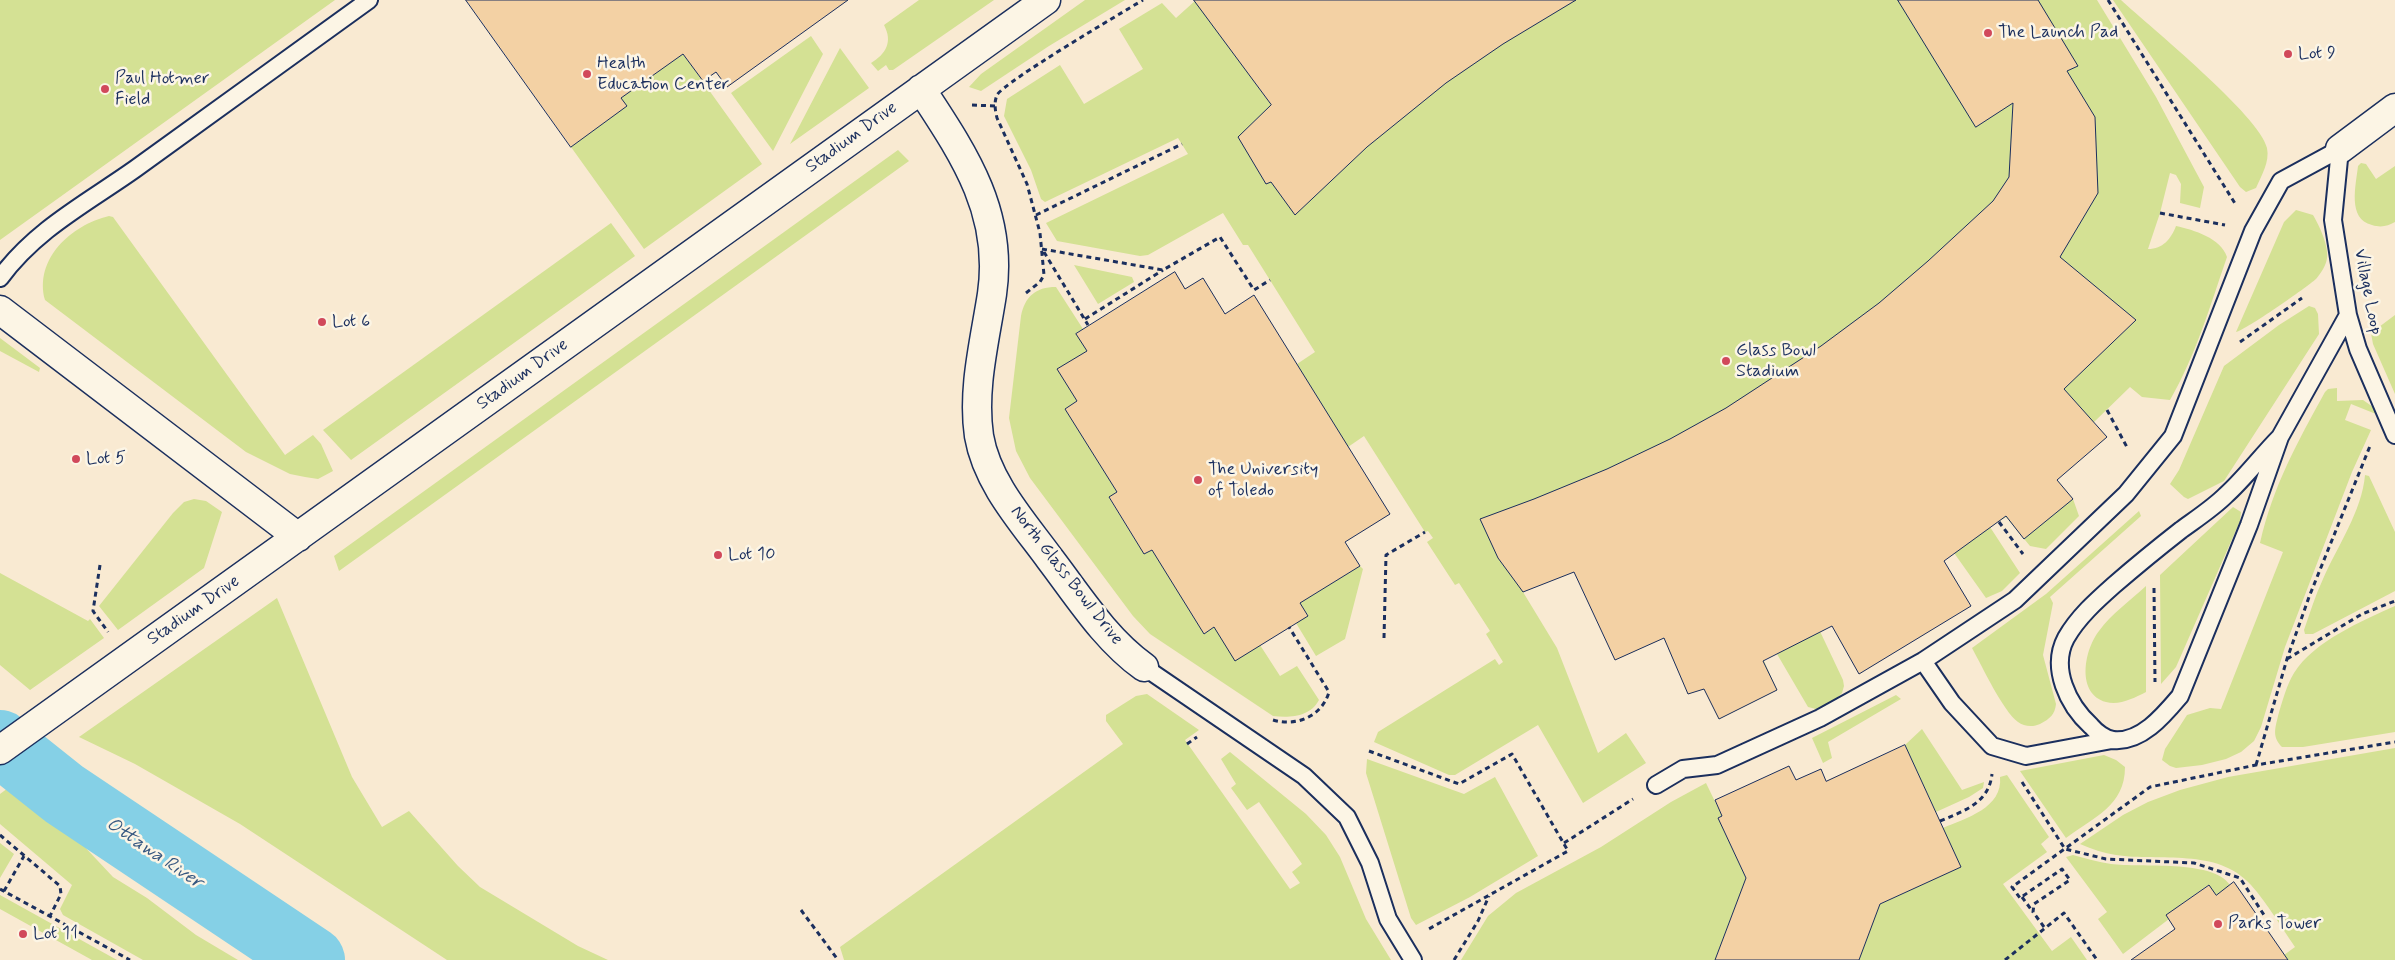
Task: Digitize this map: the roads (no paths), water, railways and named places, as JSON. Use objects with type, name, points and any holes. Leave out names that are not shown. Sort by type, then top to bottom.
[{"type":"street","name":"Stadium Drive","points":[[0,750],[1046,0]]},
{"type":"street","name":"North Glass Bowl Drive","points":[[921,89],[972,171],[984,203],[992,243],[994,257],[992,292],[981,359],[978,405],[979,435],[986,462],[997,484],[1018,515],[1092,615],[1123,650],[1144,667]]},
{"type":"street","points":[[2340,149],[2395,108]]},
{"type":"street","points":[[0,310],[298,538]]},
{"type":"lane","points":[[0,278],[25,248],[51,226],[132,171],[369,0]]},
{"type":"lane","points":[[1656,785],[1682,769],[1716,765],[1820,718],[1923,661],[2015,600],[2126,494],[2141,473],[2173,436],[2253,230],[2281,181],[2340,149]]},
{"type":"lane","name":"Village Loop","points":[[2340,149],[2333,220],[2348,314],[2358,349],[2395,435]]},
{"type":"lane","points":[[1923,661],[1952,703],[1996,747],[2026,756],[2126,739],[2140,734],[2153,725],[2180,696],[2249,525],[2280,437],[2348,314]]},
{"type":"lane","points":[[2112,740],[2097,732],[2086,722],[2074,707],[2066,690],[2060,657],[2066,640],[2077,621],[2103,595],[2151,553],[2226,495],[2280,437]]},
{"type":"lane","name":"North Glass Bowl Drive","points":[[1144,667],[1304,776],[1347,817],[1370,863],[1388,919],[1413,960]]},
{"type":"waterway","name":"Ottawa River","points":[[0,743],[64,794],[312,960]]},
{"type":"place","name":"The Launch Pad","points":[[1988,33]]},
{"type":"place","name":"Lot 9","points":[[2288,54]]},
{"type":"place","name":"Health Education Center","points":[[587,74]]},
{"type":"place","name":"Paul Hotmer Field","points":[[105,89]]},
{"type":"place","name":"Lot 6","points":[[322,322]]},
{"type":"place","name":"Glass Bowl Stadium","points":[[1726,361]]},
{"type":"place","name":"Lot 5","points":[[76,459]]},
{"type":"place","name":"The University of Toledo","points":[[1198,480]]},
{"type":"place","name":"Lot 10","points":[[718,555]]},
{"type":"place","name":"Parks Tower","points":[[2218,924]]},
{"type":"place","name":"Lot 11","points":[[23,934]]}]
